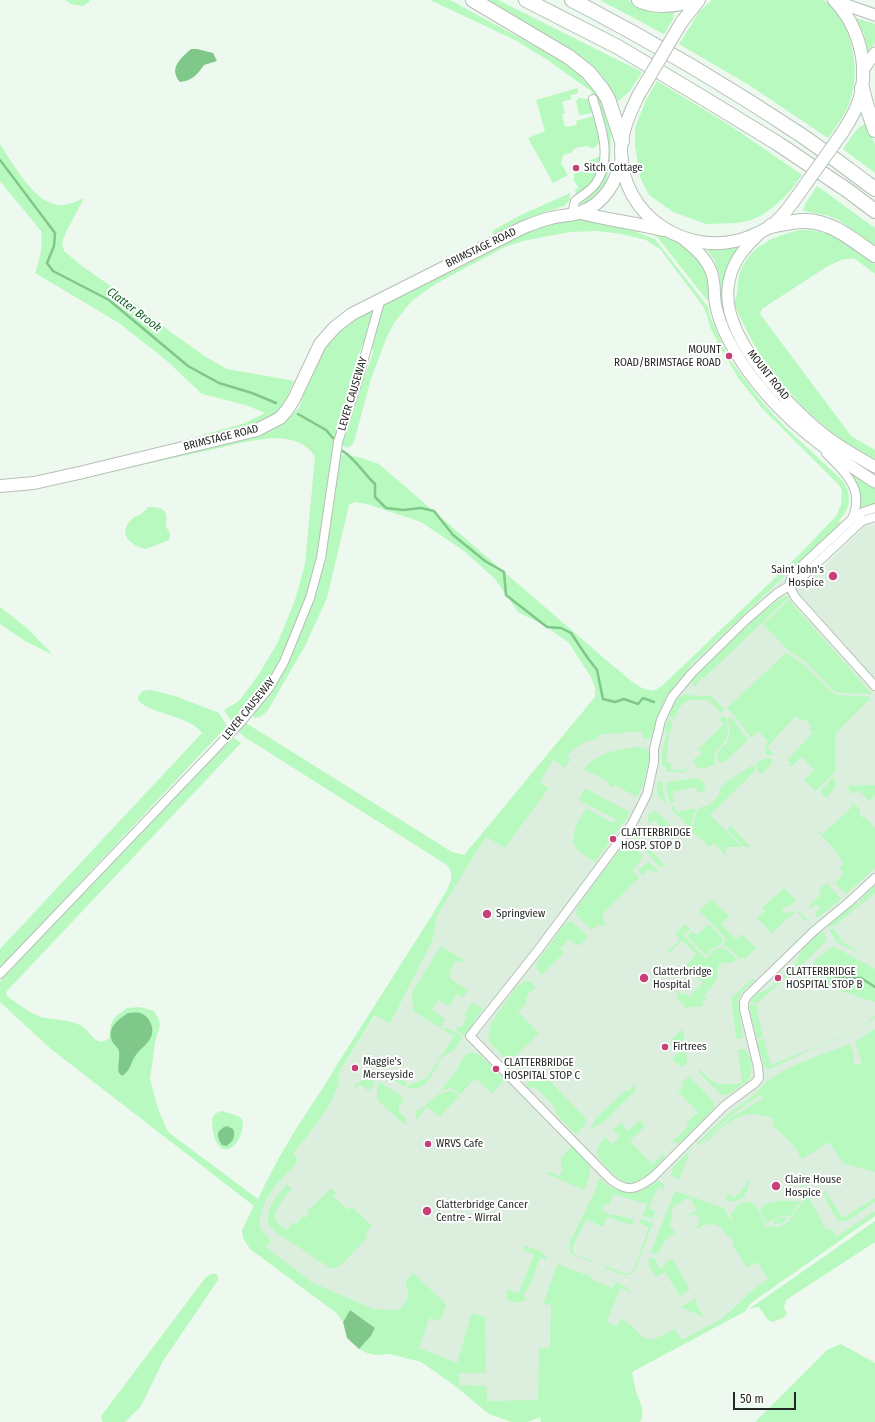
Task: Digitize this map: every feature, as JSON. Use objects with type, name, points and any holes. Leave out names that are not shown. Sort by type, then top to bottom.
[{"type":"highway","points":[[473,0],[568,57],[588,72],[608,99],[622,141]]},
{"type":"highway","points":[[526,0],[618,47],[700,96],[777,144],[875,211]]},
{"type":"highway","points":[[572,0],[636,34],[724,86],[802,136],[875,188]]},
{"type":"highway","points":[[639,0],[660,5],[694,0]]},
{"type":"highway","points":[[862,88],[875,130]]},
{"type":"highway","points":[[766,229],[796,221],[806,220],[816,222],[835,229],[875,255]]},
{"type":"main road","points":[[699,0],[681,23],[638,96],[627,121],[622,141],[622,158],[625,176],[636,201],[651,219],[668,232],[681,237],[698,242],[718,243],[742,240],[766,229],[781,217],[842,133],[858,105],[862,88],[863,70],[860,43],[848,18],[834,0]]},
{"type":"main road","points":[[834,0],[875,16]]},
{"type":"main road","points":[[863,70],[875,53]]},
{"type":"main road","name":"BRIMSTAGE ROAD","points":[[0,486],[34,482],[78,473],[257,430],[269,424],[280,418],[287,410],[294,399],[320,344],[335,327],[352,314],[522,228],[552,218],[576,213],[595,205],[608,192],[618,171],[622,158]]},
{"type":"main road","name":"BRIMSTAGE ROAD","points":[[576,213],[622,221],[668,232]]},
{"type":"main road","name":"MOUNT ROAD","points":[[766,229],[745,248],[737,259],[730,278],[728,304],[735,326],[745,346],[757,364],[785,399],[831,440],[875,467]]},
{"type":"main road","name":"MOUNT ROAD","points":[[681,237],[695,248],[711,271],[719,321],[743,365],[759,386],[776,406],[815,442],[875,482]]},
{"type":"street","points":[[576,213],[575,201],[591,189],[596,183],[604,165],[605,156],[603,137],[593,100]]},
{"type":"street","name":"LEVER CAUSEWAY","points":[[0,974],[241,722],[269,688],[284,662],[310,598],[321,558],[338,442],[359,377],[381,298]]},
{"type":"street","name":"MOUNT ROAD","points":[[815,442],[846,474],[854,487],[857,502],[852,519]]},
{"type":"street","points":[[875,508],[863,512],[852,519],[795,572],[789,585],[795,597],[875,686]]},
{"type":"street","points":[[875,517],[862,521],[800,579],[776,594],[746,620],[692,672],[672,697],[661,720],[654,749],[654,762],[647,794],[632,824],[538,950],[470,1036],[610,1179],[618,1186],[624,1188],[631,1189],[641,1186],[653,1177],[724,1106],[755,1084],[759,1078],[758,1067],[744,1009],[744,1002],[748,996],[814,932],[875,878]]},
{"type":"shaded area","points":[[65,0],[89,0],[89,2],[83,6],[71,4]]},
{"type":"shaded area","points":[[430,0],[450,0],[553,56],[567,58],[602,94],[611,135],[610,166],[606,183],[599,194],[585,205],[581,205],[580,202],[605,172],[595,98],[591,91],[546,59],[515,40]]},
{"type":"shaded area","points":[[482,0],[498,0],[642,72],[630,91],[617,102],[603,77],[591,64],[561,44]]},
{"type":"shaded area","points":[[600,0],[628,0],[641,7],[674,8],[673,19],[664,34]]},
{"type":"shaded area","points":[[712,0],[824,0],[834,10],[842,21],[848,34],[852,48],[855,77],[849,104],[828,138],[749,85],[679,44],[700,11]]},
{"type":"shaded area","points":[[856,18],[875,24],[875,43],[868,52],[864,34]]},
{"type":"shaded area","points":[[191,49],[213,53],[217,61],[204,65],[194,76],[188,80],[180,82],[175,72],[177,64]]},
{"type":"shaded area","points":[[657,81],[728,124],[802,175],[791,190],[778,203],[764,214],[751,220],[737,223],[706,224],[673,212],[649,195],[640,177],[635,145],[635,128],[646,100]]},
{"type":"shaded area","points":[[578,88],[578,93],[571,95],[571,99],[562,102],[565,113],[562,114],[565,127],[577,125],[576,121],[593,116],[600,142],[595,147],[592,148],[587,146],[575,148],[571,153],[563,155],[561,163],[568,175],[553,183],[528,138],[545,131],[536,100]]},
{"type":"shaded area","points":[[579,98],[588,99],[592,113],[579,115],[576,101]]},
{"type":"shaded area","points":[[866,124],[875,144],[875,173],[843,149],[856,131]]},
{"type":"shaded area","points":[[0,144],[17,171],[40,197],[58,205],[65,205],[84,198],[65,234],[62,243],[64,251],[82,266],[125,296],[172,333],[206,357],[227,369],[294,381],[284,402],[276,413],[269,418],[250,426],[199,436],[245,423],[265,413],[246,405],[202,394],[167,361],[119,323],[35,273],[41,252],[41,231],[0,181]]},
{"type":"shaded area","points":[[603,155],[603,161],[596,177],[584,189],[576,194],[575,190],[579,188],[574,181],[574,174],[586,170],[583,163]]},
{"type":"shaded area","points":[[817,186],[875,228],[875,246],[837,219],[803,211],[805,204]]},
{"type":"shaded area","points":[[570,193],[570,200],[564,206],[530,217],[494,235],[492,231],[521,215]]},
{"type":"shaded area","points":[[579,219],[604,220],[604,225],[631,230],[655,239],[708,307],[711,319],[725,352],[723,353],[711,329],[703,306],[660,249],[646,240],[622,234],[597,231],[570,232],[527,240],[507,246],[437,283],[413,300],[394,323],[386,339],[371,379],[354,442],[347,448],[341,445],[341,442],[374,350],[362,345],[334,441],[320,547],[314,574],[300,615],[271,680],[251,705],[232,722],[224,710],[239,701],[259,674],[278,642],[295,600],[305,564],[315,457],[308,448],[298,442],[283,438],[274,438],[243,442],[129,468],[128,466],[260,434],[281,424],[299,408],[309,379],[320,355],[335,336],[355,318],[517,236],[547,225]]},
{"type":"shaded area","points":[[618,225],[654,232],[688,247],[707,267],[711,300],[707,300],[657,237],[649,233]]},
{"type":"shaded area","points":[[800,230],[822,232],[849,245],[875,264],[875,274],[854,258],[841,260],[828,266],[762,309],[760,314],[851,436],[875,450],[875,460],[838,437],[790,393],[764,361],[743,324],[734,303],[740,273],[744,264],[756,249],[781,235]]},
{"type":"shaded area","points":[[739,245],[723,297],[721,297],[719,273],[714,260],[705,247]]},
{"type":"shaded area","points":[[725,353],[761,401],[786,428],[843,481],[848,491],[849,501],[846,511],[839,520],[840,524],[692,664],[675,685],[664,702],[651,738],[643,739],[642,731],[597,735],[597,739],[588,741],[573,750],[567,757],[570,760],[565,768],[559,765],[560,763],[553,760],[540,782],[549,788],[505,848],[486,837],[438,914],[432,942],[390,1024],[375,1015],[338,1074],[339,1081],[336,1091],[323,1114],[294,1153],[298,1162],[266,1200],[260,1218],[260,1228],[271,1241],[266,1247],[313,1283],[373,1309],[398,1310],[405,1303],[408,1297],[406,1283],[413,1273],[446,1304],[440,1321],[429,1318],[419,1348],[457,1363],[472,1313],[485,1317],[486,1373],[459,1373],[459,1385],[486,1386],[487,1401],[538,1400],[539,1348],[550,1347],[551,1305],[543,1304],[558,1264],[592,1277],[592,1280],[613,1288],[616,1282],[628,1288],[631,1292],[620,1288],[607,1322],[618,1326],[621,1319],[629,1324],[639,1334],[652,1340],[675,1329],[682,1340],[721,1319],[747,1294],[768,1279],[758,1262],[747,1268],[732,1244],[734,1242],[730,1236],[728,1237],[721,1227],[719,1228],[718,1225],[710,1224],[707,1226],[706,1224],[697,1229],[696,1227],[699,1224],[699,1218],[695,1215],[688,1215],[697,1210],[689,1197],[673,1207],[670,1225],[675,1233],[664,1241],[659,1253],[653,1254],[651,1252],[675,1191],[724,1208],[731,1220],[733,1219],[730,1214],[734,1212],[737,1205],[744,1202],[750,1202],[754,1204],[767,1228],[769,1226],[778,1227],[787,1223],[803,1201],[803,1194],[807,1194],[825,1228],[829,1230],[832,1229],[836,1237],[875,1211],[875,1216],[751,1303],[744,1312],[632,1372],[635,1388],[643,1413],[640,1422],[541,1422],[540,1417],[528,1422],[512,1422],[489,1414],[454,1385],[421,1362],[390,1354],[376,1355],[359,1349],[371,1336],[375,1328],[350,1310],[343,1322],[335,1312],[250,1249],[243,1238],[242,1230],[254,1206],[51,1049],[0,1002],[0,981],[233,737],[241,743],[6,992],[7,996],[32,1013],[41,1017],[80,1025],[93,1038],[100,1041],[104,1041],[109,1038],[111,1024],[115,1017],[127,1008],[140,1007],[154,1011],[160,1025],[155,1042],[150,1079],[158,1109],[168,1132],[258,1199],[275,1164],[293,1134],[447,890],[451,880],[451,872],[447,865],[246,738],[239,732],[246,723],[452,852],[464,855],[595,697],[595,687],[591,677],[569,643],[547,627],[518,612],[495,579],[464,551],[421,522],[367,504],[355,502],[349,505],[327,598],[305,646],[268,710],[260,717],[254,718],[253,715],[279,677],[318,583],[329,529],[339,454],[358,457],[379,464],[629,679],[638,686],[654,690],[663,685],[801,553],[836,516],[841,505],[842,490],[839,485],[762,408],[739,379],[724,354]]},
{"type":"shaded area","points":[[845,468],[875,487],[875,506],[860,507],[859,491],[852,477]]},
{"type":"shaded area","points":[[148,507],[162,509],[166,513],[166,527],[170,533],[169,540],[146,549],[130,542],[125,534],[128,524],[133,518],[141,514]]},
{"type":"shaded area","name":"Clatterbridge Hospital","points":[[875,524],[875,1212],[747,1294],[721,1319],[710,1326],[622,1371],[515,1417],[489,1414],[454,1385],[313,1283],[266,1247],[270,1241],[260,1228],[260,1213],[272,1190],[298,1162],[294,1153],[334,1096],[338,1074],[376,1015],[390,1024],[432,942],[438,914],[486,837],[505,848],[549,788],[540,782],[553,759],[679,676],[790,572],[804,585],[866,525]]},
{"type":"shaded area","points":[[786,596],[789,597],[704,678],[702,677],[694,687],[693,686],[692,679],[699,671],[760,614],[781,598]]},
{"type":"shaded area","points":[[789,600],[872,694],[839,693],[834,691],[805,661],[789,651],[763,624]]},
{"type":"shaded area","points":[[0,607],[27,628],[53,655],[25,641],[0,624]]},
{"type":"shaded area","points":[[786,653],[803,664],[833,693],[838,695],[872,697],[835,734],[835,772],[816,791],[804,780],[814,770],[802,757],[791,767],[789,765],[791,763],[787,760],[813,733],[809,729],[811,726],[804,718],[801,721],[796,716],[767,747],[774,755],[766,755],[765,745],[768,741],[758,731],[751,738],[735,716],[727,708]]},
{"type":"shaded area","points":[[151,690],[175,696],[219,713],[227,726],[0,968],[0,949],[202,733],[196,727],[187,722],[155,710],[140,702],[138,696],[143,691]]},
{"type":"shaded area","points":[[685,694],[711,696],[724,709],[721,713],[708,700],[690,701],[683,704],[674,720],[669,715],[677,699]]},
{"type":"shaded area","points":[[721,717],[726,717],[728,731],[725,741],[716,751],[716,764],[704,769],[697,768],[693,760],[702,753],[698,749],[724,724],[719,719]]},
{"type":"shaded area","points":[[668,718],[673,723],[669,736],[666,762],[671,764],[671,769],[684,771],[685,764],[687,769],[683,773],[666,771],[667,768],[662,765],[662,753],[667,732],[664,729]]},
{"type":"shaded area","points":[[728,718],[732,718],[748,740],[725,761],[719,763],[717,754],[729,738],[730,731]]},
{"type":"shaded area","points":[[635,747],[647,749],[650,755],[643,785],[637,797],[615,785],[613,788],[608,784],[609,782],[584,769],[595,759],[607,753]]},
{"type":"shaded area","points":[[771,758],[772,764],[761,774],[757,770],[756,763],[764,759]]},
{"type":"shaded area","points":[[754,764],[755,771],[710,815],[742,847],[726,847],[726,856],[714,843],[709,847],[692,831],[695,818],[700,807],[708,806],[719,795],[719,790],[728,781]]},
{"type":"shaded area","points":[[835,776],[835,788],[826,798],[820,791]]},
{"type":"shaded area","points":[[697,778],[704,783],[705,791],[698,793],[696,787],[672,792],[674,801],[670,805],[666,786],[667,782]]},
{"type":"shaded area","points":[[662,781],[666,805],[657,792],[658,782]]},
{"type":"shaded area","points":[[875,785],[875,795],[869,801],[858,790],[853,794],[846,786]]},
{"type":"shaded area","points":[[585,788],[629,812],[627,818],[595,862],[579,851],[575,846],[574,841],[575,829],[586,808],[613,823],[617,820],[579,800]]},
{"type":"shaded area","points":[[852,802],[860,809],[860,815],[863,818],[866,818],[875,828],[875,868],[846,894],[835,883],[844,873],[839,868],[844,863],[837,855],[838,853],[819,833],[820,831],[823,834],[853,806],[851,803]]},
{"type":"shaded area","points":[[674,805],[676,812],[697,808],[693,817],[691,829],[672,810]]},
{"type":"shaded area","points":[[654,811],[658,813],[678,833],[672,838],[654,820],[649,824],[649,814]]},
{"type":"shaded area","points":[[731,826],[750,846],[749,847],[744,847],[727,830]]},
{"type":"shaded area","points":[[639,830],[642,831],[637,836],[665,865],[661,868],[634,838],[633,834]]},
{"type":"shaded area","points":[[624,844],[632,844],[642,856],[642,859],[632,870],[639,878],[602,914],[604,917],[602,919],[606,923],[602,927],[599,924],[592,930],[576,915],[577,907]]},
{"type":"shaded area","points":[[648,862],[658,871],[656,874],[652,870],[650,871],[648,869],[643,875],[638,870]]},
{"type":"shaded area","points":[[825,884],[828,884],[841,899],[817,918],[815,913],[820,907],[817,905],[811,908],[808,907],[822,893],[819,889]]},
{"type":"shaded area","points":[[875,885],[875,893],[862,904],[859,901]]},
{"type":"shaded area","points":[[784,888],[796,900],[791,905],[782,908],[783,913],[796,911],[772,933],[757,918],[765,911],[762,908]]},
{"type":"shaded area","points":[[711,899],[729,916],[721,924],[736,939],[742,934],[756,948],[745,959],[743,957],[740,959],[729,948],[723,945],[726,938],[699,911]]},
{"type":"shaded area","points":[[857,902],[860,905],[834,926],[828,927],[829,923]]},
{"type":"shaded area","points":[[796,911],[798,911],[807,919],[805,921]]},
{"type":"shaded area","points":[[571,921],[588,937],[579,946],[569,939],[560,949],[564,953],[542,975],[536,968],[537,962],[564,925]]},
{"type":"shaded area","points":[[685,924],[690,929],[683,935],[706,959],[716,949],[723,948],[729,951],[739,961],[722,963],[719,965],[716,982],[704,995],[708,1001],[702,1001],[703,1006],[686,1008],[677,999],[678,997],[673,986],[682,995],[684,993],[689,997],[703,983],[686,965],[696,954],[682,940],[668,954],[667,952],[680,939],[675,934]]},
{"type":"shaded area","points":[[709,924],[723,939],[720,945],[713,948],[706,955],[687,936],[692,931],[697,935]]},
{"type":"shaded area","points":[[829,929],[834,929],[842,941],[861,954],[837,943]]},
{"type":"shaded area","points":[[822,931],[826,936],[826,941],[785,979],[782,977],[796,963],[803,948],[819,932]]},
{"type":"shaded area","points":[[441,946],[464,960],[462,963],[456,960],[449,971],[452,974],[449,978],[468,990],[463,997],[457,994],[449,1006],[438,1000],[432,1010],[445,1019],[441,1027],[444,1029],[445,1027],[463,1037],[455,1049],[440,1059],[436,1069],[425,1084],[418,1088],[407,1088],[408,1084],[410,1085],[427,1078],[454,1036],[413,1011],[412,994],[414,989]]},
{"type":"shaded area","points":[[833,946],[875,969],[875,1002],[826,986],[815,976],[812,968],[815,960]]},
{"type":"shaded area","points":[[753,978],[755,980],[741,993],[738,1000],[743,1038],[736,1039],[731,998]]},
{"type":"shaded area","points":[[526,981],[530,982],[536,987],[527,995],[525,1005],[518,1012],[539,1033],[509,1062],[490,1043],[488,1035],[491,1023],[516,987]]},
{"type":"shaded area","points":[[778,981],[780,983],[759,1001],[758,1004],[750,1002],[756,994],[767,990]]},
{"type":"shaded area","points":[[472,1002],[483,1009],[464,1036],[455,1030],[458,1026],[461,1028],[467,1017],[464,1015]]},
{"type":"shaded area","points":[[750,1004],[758,1006],[757,1010],[763,1037],[757,1039],[750,1011]]},
{"type":"shaded area","points":[[128,1013],[139,1013],[147,1017],[151,1024],[152,1035],[136,1055],[128,1070],[122,1076],[118,1071],[119,1051],[112,1041],[111,1032],[114,1024]]},
{"type":"shaded area","points":[[875,1015],[875,1018],[868,1023],[856,1030],[866,1024]]},
{"type":"shaded area","points":[[682,1029],[687,1061],[686,1065],[684,1066],[678,1065],[672,1059],[679,1051],[670,1041]]},
{"type":"shaded area","points":[[875,1029],[875,1172],[843,1163],[829,1142],[802,1159],[792,1143],[772,1125],[774,1119],[763,1115],[745,1115],[737,1118],[730,1122],[708,1141],[703,1143],[732,1117],[763,1099],[760,1095],[732,1115],[699,1145],[695,1145],[726,1116],[758,1092],[764,1084],[785,1070],[850,1044],[854,1055],[854,1064],[862,1064],[855,1042]]},
{"type":"shaded area","points":[[854,1031],[767,1069],[764,1066],[757,1041],[764,1039],[771,1065]]},
{"type":"shaded area","points":[[738,1049],[744,1049],[749,1055],[751,1060],[750,1078],[729,1094],[721,1095],[700,1074],[698,1068],[717,1083],[742,1083]]},
{"type":"shaded area","points":[[471,1052],[480,1055],[492,1067],[490,1069],[495,1073],[497,1072],[505,1080],[492,1093],[475,1078],[461,1094],[450,1088],[440,1091],[456,1071],[464,1056]]},
{"type":"shaded area","points":[[540,1071],[586,1119],[585,1125],[576,1134],[555,1113],[556,1108],[535,1087],[530,1088],[526,1084]]},
{"type":"shaded area","points":[[394,1075],[407,1083],[405,1087],[393,1080]]},
{"type":"shaded area","points":[[689,1076],[713,1101],[714,1108],[684,1140],[674,1143],[672,1142],[688,1126],[686,1123],[698,1112],[678,1092],[683,1087],[681,1084]]},
{"type":"shaded area","points":[[365,1079],[374,1081],[373,1086],[368,1091],[360,1084],[356,1088],[354,1087],[346,1096],[356,1084]]},
{"type":"shaded area","points":[[378,1082],[401,1095],[404,1105],[399,1105],[399,1112],[406,1118],[406,1126],[377,1100]]},
{"type":"shaded area","points":[[634,1085],[636,1088],[635,1091],[604,1122],[589,1130],[595,1122],[594,1120],[626,1090],[628,1092]]},
{"type":"shaded area","points":[[450,1091],[459,1096],[439,1117],[427,1107],[416,1120],[416,1111],[424,1107],[437,1095]]},
{"type":"shaded area","points":[[222,1111],[238,1116],[243,1122],[241,1135],[238,1140],[230,1148],[226,1149],[219,1146],[216,1142],[212,1121],[215,1114]]},
{"type":"shaded area","points":[[640,1120],[645,1126],[630,1141],[652,1164],[665,1152],[664,1157],[657,1166],[640,1180],[634,1182],[623,1181],[606,1167],[598,1156],[597,1148],[605,1137],[612,1144],[620,1137],[613,1129],[622,1123],[627,1131]]},
{"type":"shaded area","points":[[227,1126],[233,1129],[234,1136],[232,1141],[226,1146],[222,1145],[218,1134],[221,1129]]},
{"type":"shaded area","points":[[571,1147],[574,1147],[580,1153],[590,1166],[589,1176],[584,1190],[548,1174],[549,1172],[560,1176],[563,1168],[561,1165],[561,1158]]},
{"type":"shaded area","points":[[689,1151],[679,1180],[671,1175],[673,1167]]},
{"type":"shaded area","points":[[805,1173],[811,1184],[800,1187],[800,1181],[798,1181],[798,1178]]},
{"type":"shaded area","points":[[599,1178],[611,1188],[628,1192],[643,1190],[658,1181],[664,1184],[664,1190],[658,1187],[649,1208],[655,1211],[653,1219],[643,1216],[647,1204],[613,1194],[609,1205],[604,1204],[602,1211],[612,1216],[613,1214],[634,1220],[632,1225],[607,1217],[603,1227],[586,1219],[572,1248],[574,1254],[593,1261],[591,1262],[570,1253],[570,1242],[594,1193]]},
{"type":"shaded area","points":[[747,1179],[749,1180],[747,1192],[743,1195],[746,1198],[741,1197],[739,1200],[733,1202],[727,1200],[726,1196],[731,1194],[731,1197],[734,1197],[742,1191],[742,1187],[746,1187]]},
{"type":"shaded area","points":[[287,1184],[292,1189],[284,1198],[275,1214],[275,1219],[286,1230],[293,1222],[296,1224],[303,1216],[306,1218],[309,1214],[307,1212],[331,1188],[336,1193],[333,1196],[348,1210],[352,1207],[372,1226],[365,1233],[368,1237],[340,1266],[334,1269],[330,1268],[277,1233],[268,1224],[268,1213],[270,1208]]},
{"type":"shaded area","points":[[825,1191],[843,1218],[875,1198],[875,1202],[847,1221],[839,1221],[833,1214],[823,1192]]},
{"type":"shaded area","points":[[801,1201],[790,1216],[783,1215],[777,1217],[766,1224],[760,1210],[763,1206],[772,1202]]},
{"type":"shaded area","points":[[778,1217],[788,1218],[783,1223],[775,1224],[773,1221]]},
{"type":"shaded area","points":[[641,1219],[653,1223],[634,1272],[624,1275],[604,1267],[603,1265],[626,1274],[633,1271],[649,1227],[639,1223]]},
{"type":"shaded area","points":[[875,1221],[875,1242],[786,1300],[784,1307],[787,1314],[783,1318],[772,1322],[767,1319],[759,1307],[749,1309]]},
{"type":"shaded area","points":[[527,1246],[542,1252],[546,1257],[546,1260],[540,1258],[529,1287],[523,1295],[527,1299],[512,1302],[506,1296],[507,1289],[519,1293],[534,1254],[523,1250],[524,1247]]},
{"type":"shaded area","points":[[649,1257],[655,1259],[658,1267],[662,1268],[665,1263],[672,1259],[690,1289],[680,1296],[665,1272],[656,1277],[649,1266]]},
{"type":"shaded area","points":[[211,1274],[216,1274],[218,1276],[218,1280],[163,1361],[141,1406],[125,1422],[103,1422],[101,1419],[102,1415],[206,1277]]},
{"type":"shaded area","points":[[696,1298],[697,1300],[695,1302],[704,1317],[680,1307]]},
{"type":"shaded area","points":[[350,1310],[375,1328],[371,1336],[359,1349],[347,1338],[343,1322]]},
{"type":"shaded area","points":[[841,1344],[875,1363],[875,1422],[755,1422],[827,1350]]},
{"type":"waterway","name":"Clatter Brook","points":[[0,160],[55,233],[54,246],[47,263],[53,271],[109,300],[188,366],[219,383],[252,393],[276,403]]},
{"type":"waterway","name":"Clatter Brook","points":[[298,414],[326,430],[333,438]]},
{"type":"waterway","name":"Clatter Brook","points":[[342,451],[350,456],[375,484],[375,497],[386,508],[403,510],[421,508],[434,511],[453,535],[485,561],[504,572],[506,595],[547,627],[561,628],[571,633],[597,670],[603,699],[615,702],[624,699],[638,704],[643,698],[654,702]]},
{"type":"waterway","points":[[823,974],[843,978],[861,978],[875,987]]},
{"type":"place","name":"Sitch Cottage","points":[[576,168]]},
{"type":"place","name":"MOUNT ROAD/BRIMSTAGE ROAD","points":[[729,356]]},
{"type":"place","name":"Saint John's Hospice","points":[[833,576]]},
{"type":"place","name":"CLATTERBRIDGE HOSP. STOP D","points":[[613,839]]},
{"type":"place","name":"Springview","points":[[487,914]]},
{"type":"place","name":"Clatterbridge Hospital","points":[[644,978]]},
{"type":"place","name":"CLATTERBRIDGE HOSPITAL STOP B","points":[[778,978]]},
{"type":"place","name":"Firtrees","points":[[665,1047]]},
{"type":"place","name":"Maggie's Merseyside","points":[[355,1068]]},
{"type":"place","name":"CLATTERBRIDGE HOSPITAL STOP C","points":[[496,1069]]},
{"type":"place","name":"WRVS Cafe","points":[[428,1144]]},
{"type":"place","name":"Claire House Hospice","points":[[776,1186]]},
{"type":"place","name":"Clatterbridge Cancer Centre - Wirral","points":[[427,1211]]}]
